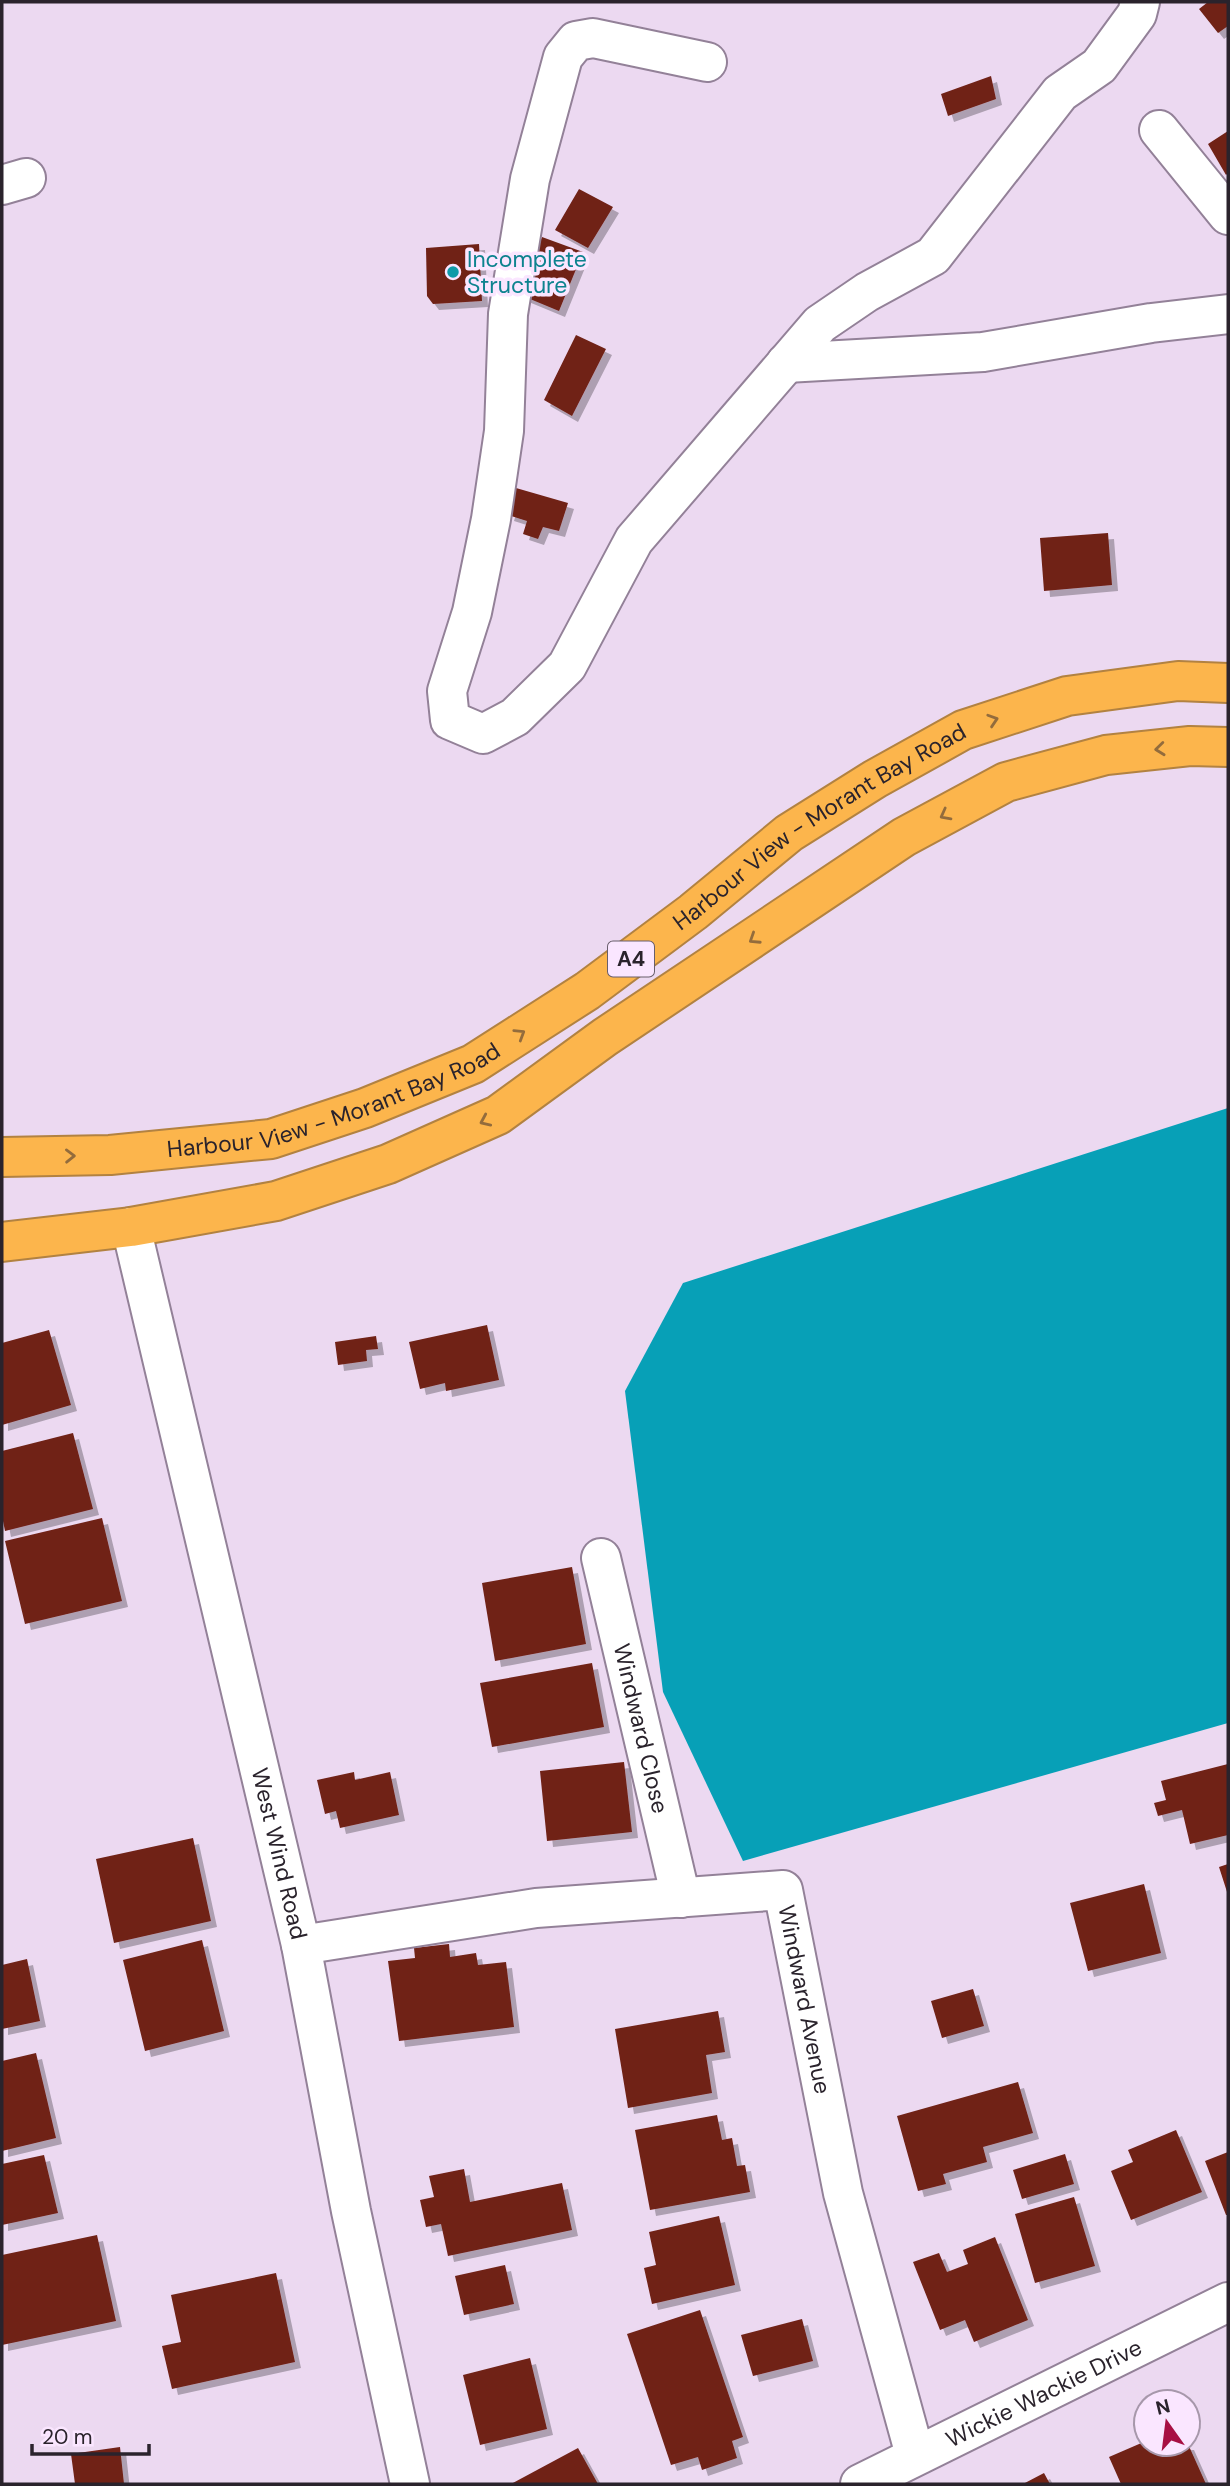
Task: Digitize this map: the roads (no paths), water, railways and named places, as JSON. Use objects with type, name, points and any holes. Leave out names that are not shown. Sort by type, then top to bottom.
[{"type":"highway","name":"Harbour View - Morant Bay Road","points":[[2,1157],[110,1155],[271,1139],[365,1108],[473,1064],[587,992],[693,912],[789,833],[875,779],[963,730],[1067,696],[1178,681],[1228,683]]},
{"type":"highway","name":"A4","points":[[2,1242],[131,1227],[276,1201],[388,1164],[498,1115],[605,1037],[904,836],[1006,782],[1106,755],[1190,746],[1228,747]]},
{"type":"street","points":[[708,62],[593,38],[576,41],[563,57],[530,179],[508,314],[504,432],[491,519],[472,612],[447,691],[450,720],[483,734],[515,717],[567,666],[635,540],[820,324],[867,292],[933,256],[1060,93],[1099,66],[1137,14],[1140,2]]},
{"type":"street","points":[[1159,130],[1228,215]]},
{"type":"street","points":[[786,363],[983,352],[1151,323],[1228,314]]},
{"type":"street","name":"West Wind Road","points":[[131,1227],[301,1945],[351,2211],[410,2484]]},
{"type":"street","name":"Windward Close","points":[[601,1558],[681,1898]]},
{"type":"street","name":"Windward Avenue","points":[[301,1945],[536,1908],[783,1890],[843,2193],[915,2455]]},
{"type":"street","name":"Wickie Wackie Drive","points":[[860,2484],[1228,2302]]},
{"type":"water","points":[[1228,1108],[1228,1723],[743,1861],[663,1692],[625,1391],[683,1283]]},
{"type":"place","name":"Incomplete Structure","points":[[453,272]]}]
